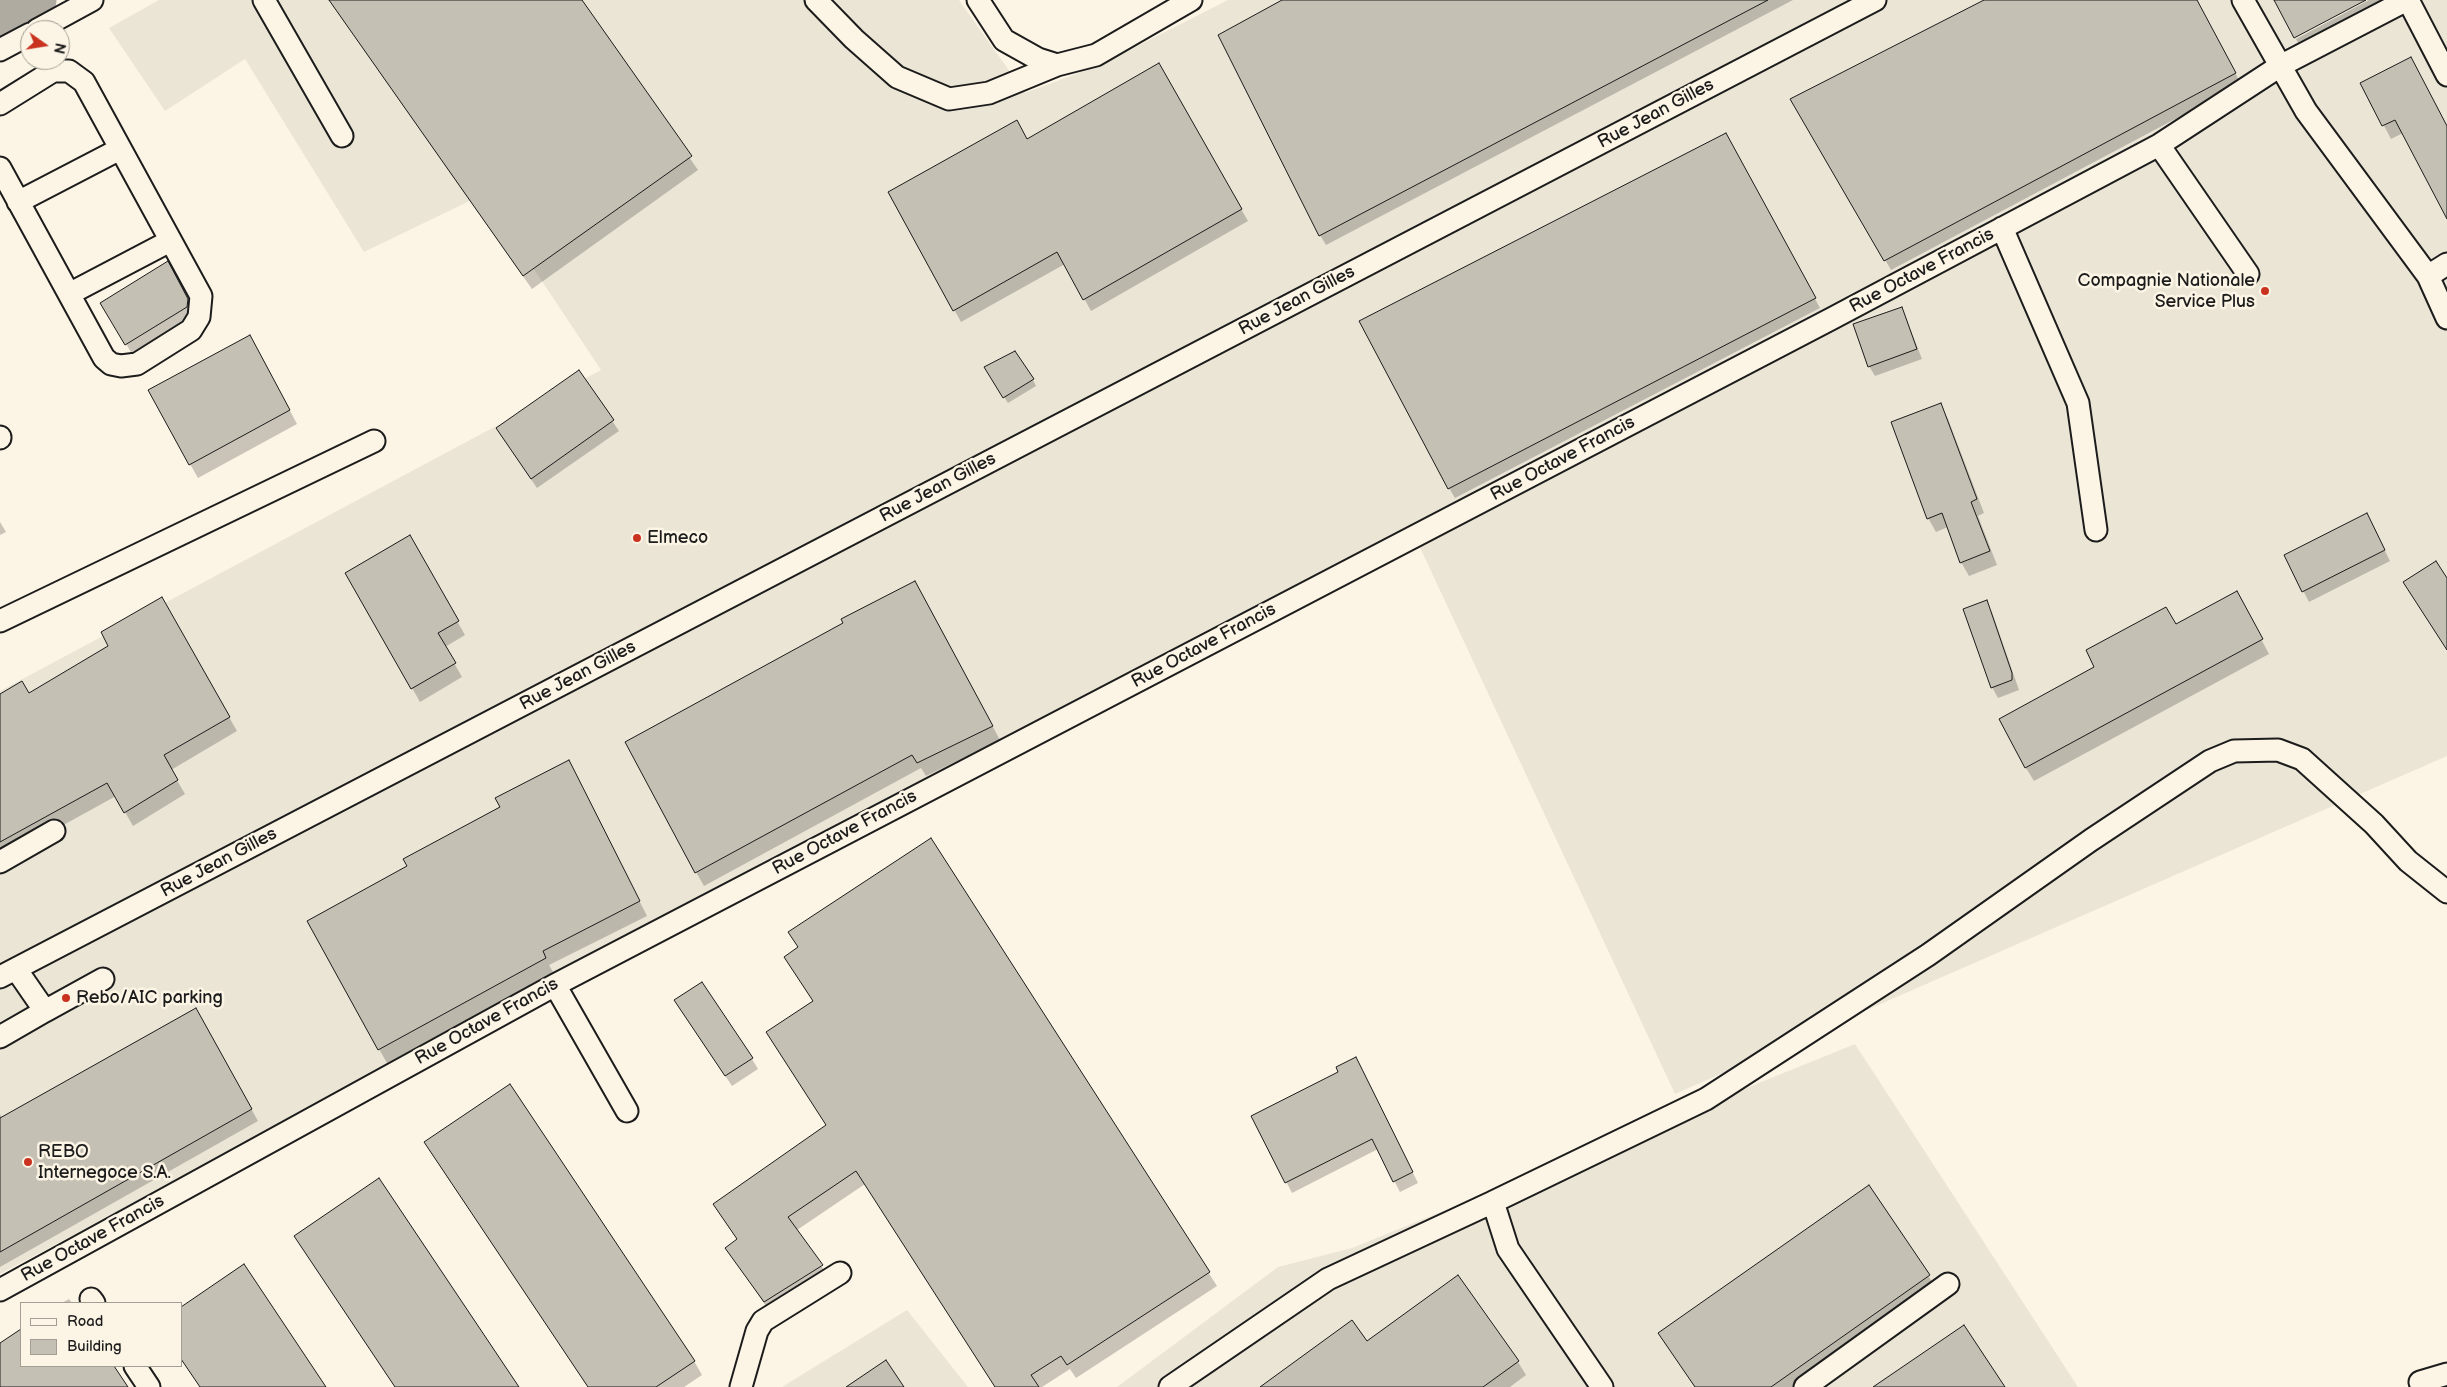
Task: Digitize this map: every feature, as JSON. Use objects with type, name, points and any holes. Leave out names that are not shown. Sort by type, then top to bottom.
[{"type":"street","points":[[55,20],[92,0]]},
{"type":"street","points":[[264,0],[342,136]]},
{"type":"street","points":[[816,0],[854,39],[897,77],[949,99],[988,93],[1057,65],[1096,55],[1191,0]]},
{"type":"street","points":[[978,0],[1004,40],[1038,59],[1057,65]]},
{"type":"street","name":"Rue Jean Gilles","points":[[8,973],[1875,0]]},
{"type":"street","points":[[2243,0],[2306,111],[2428,276],[2447,318]]},
{"type":"street","points":[[2407,0],[2447,75]]},
{"type":"street","name":"Rue Octave Francis","points":[[0,1290],[555,985],[2159,145],[2280,66],[2407,0]]},
{"type":"street","points":[[0,50],[20,39]]},
{"type":"street","points":[[0,104],[53,71],[68,71],[84,82],[201,296],[199,318],[191,330],[137,364],[121,366],[111,364],[104,358],[0,168]]},
{"type":"street","points":[[2159,145],[2248,274]]},
{"type":"street","points":[[18,202],[120,149]]},
{"type":"street","points":[[2002,228],[2078,403],[2096,530]]},
{"type":"street","points":[[69,294],[170,241]]},
{"type":"street","points":[[2428,276],[2447,264]]},
{"type":"street","points":[[0,621],[374,441]]},
{"type":"street","points":[[1170,1387],[1328,1279],[1706,1099],[1928,955],[2091,840],[2202,766],[2234,751],[2278,750],[2302,759],[2374,824],[2408,861],[2447,892]]},
{"type":"street","points":[[0,862],[54,831]]},
{"type":"street","points":[[8,973],[45,1011]]},
{"type":"street","points":[[0,1037],[103,979]]},
{"type":"street","points":[[555,985],[628,1111]]},
{"type":"street","points":[[1493,1202],[1508,1249],[1602,1387]]},
{"type":"street","points":[[741,1387],[757,1331],[762,1322],[840,1273]]},
{"type":"street","points":[[1805,1387],[1948,1284]]},
{"type":"street","points":[[2420,1382],[2447,1374]]},
{"type":"shaded area","points":[[159,0],[959,0],[1025,93],[1100,65],[1228,0],[2447,0],[2447,756],[1675,1094],[1410,526],[0,1274],[0,691],[601,370],[484,194],[364,252],[245,59],[165,111],[109,28]]},
{"type":"shaded area","points":[[1855,1044],[2078,1387],[1117,1387],[1278,1267],[1352,1248]]},
{"type":"shaded area","points":[[907,1310],[968,1387],[782,1387]]},
{"type":"building","points":[[329,0],[582,0],[692,156],[523,276]]},
{"type":"building","points":[[1282,0],[1768,0],[1319,236],[1218,35]]},
{"type":"building","points":[[1984,0],[2197,0],[2236,73],[1884,261],[1790,99]]},
{"type":"building","points":[[2274,0],[2366,0],[2294,38]]},
{"type":"building","points":[[2411,57],[2447,126],[2447,219],[2395,120],[2382,126],[2360,83]]},
{"type":"building","points":[[1159,63],[1242,209],[1083,300],[1057,252],[953,311],[888,192],[1017,120],[1027,139]]},
{"type":"building","points":[[1726,133],[1816,298],[1448,489],[1359,321]]},
{"type":"building","points":[[168,261],[188,299],[187,307],[125,345],[100,303]]},
{"type":"building","points":[[1902,307],[1917,349],[1868,367],[1853,324]]},
{"type":"building","points":[[250,335],[290,410],[189,465],[148,390]]},
{"type":"building","points":[[1015,351],[1034,379],[1003,398],[984,367]]},
{"type":"building","points":[[579,370],[614,420],[531,479],[496,428]]},
{"type":"building","points":[[1941,403],[1977,499],[1971,502],[1990,551],[1960,563],[1942,513],[1927,519],[1891,422]]},
{"type":"building","points":[[2367,513],[2385,550],[2302,592],[2284,555]]},
{"type":"building","points":[[410,535],[459,621],[438,633],[456,663],[411,689],[345,573]]},
{"type":"building","points":[[2436,561],[2447,578],[2447,650],[2403,582]]},
{"type":"building","points":[[915,581],[993,726],[917,763],[912,755],[695,873],[625,742],[843,623],[841,619]]},
{"type":"building","points":[[2237,591],[2263,639],[2025,768],[1999,719],[2094,667],[2086,650],[2166,607],[2176,624]]},
{"type":"building","points":[[162,597],[230,717],[164,755],[178,780],[124,813],[107,783],[0,842],[0,694],[22,681],[29,693],[108,646],[101,632]]},
{"type":"building","points":[[1987,600],[2012,673],[2012,680],[1991,688],[1963,609]]},
{"type":"building","points":[[569,760],[640,901],[543,951],[546,958],[378,1050],[307,921],[407,866],[403,859],[500,807],[495,798]]},
{"type":"building","points":[[931,838],[1210,1272],[1067,1365],[1061,1356],[1031,1375],[1039,1387],[995,1387],[856,1171],[788,1217],[823,1265],[764,1302],[725,1248],[737,1239],[713,1204],[826,1125],[766,1032],[813,1001],[784,957],[798,947],[788,932]]},
{"type":"building","points":[[702,982],[753,1058],[725,1076],[674,1000]]},
{"type":"building","points":[[196,1008],[252,1109],[0,1252],[0,1118]]},
{"type":"building","points":[[1356,1057],[1413,1172],[1393,1182],[1372,1139],[1285,1183],[1251,1116],[1338,1072],[1336,1067]]},
{"type":"building","points":[[510,1084],[695,1361],[656,1387],[588,1387],[424,1142]]},
{"type":"building","points":[[379,1178],[519,1387],[395,1387],[294,1236]]},
{"type":"building","points":[[1869,1185],[1930,1275],[1771,1387],[1695,1387],[1658,1333]]},
{"type":"building","points":[[244,1264],[326,1387],[200,1387],[182,1360],[182,1306]]},
{"type":"building","points":[[1458,1275],[1519,1361],[1483,1387],[1260,1387],[1352,1320],[1367,1341]]},
{"type":"building","points":[[1964,1325],[2005,1387],[1873,1387]]},
{"type":"building","points":[[20,1330],[20,1367],[115,1367],[128,1387],[0,1387],[0,1343]]},
{"type":"building","points":[[886,1360],[904,1387],[846,1387]]},
{"type":"waterway","points":[[0,20],[37,0]]},
{"type":"place","name":"Compagnie Nationale Service Plus","points":[[2265,291]]},
{"type":"place","name":"Elmeco","points":[[637,538]]},
{"type":"place","name":"Rebo/AIC parking","points":[[66,998]]},
{"type":"place","name":"REBO Internegoce S.A.","points":[[28,1162]]}]
